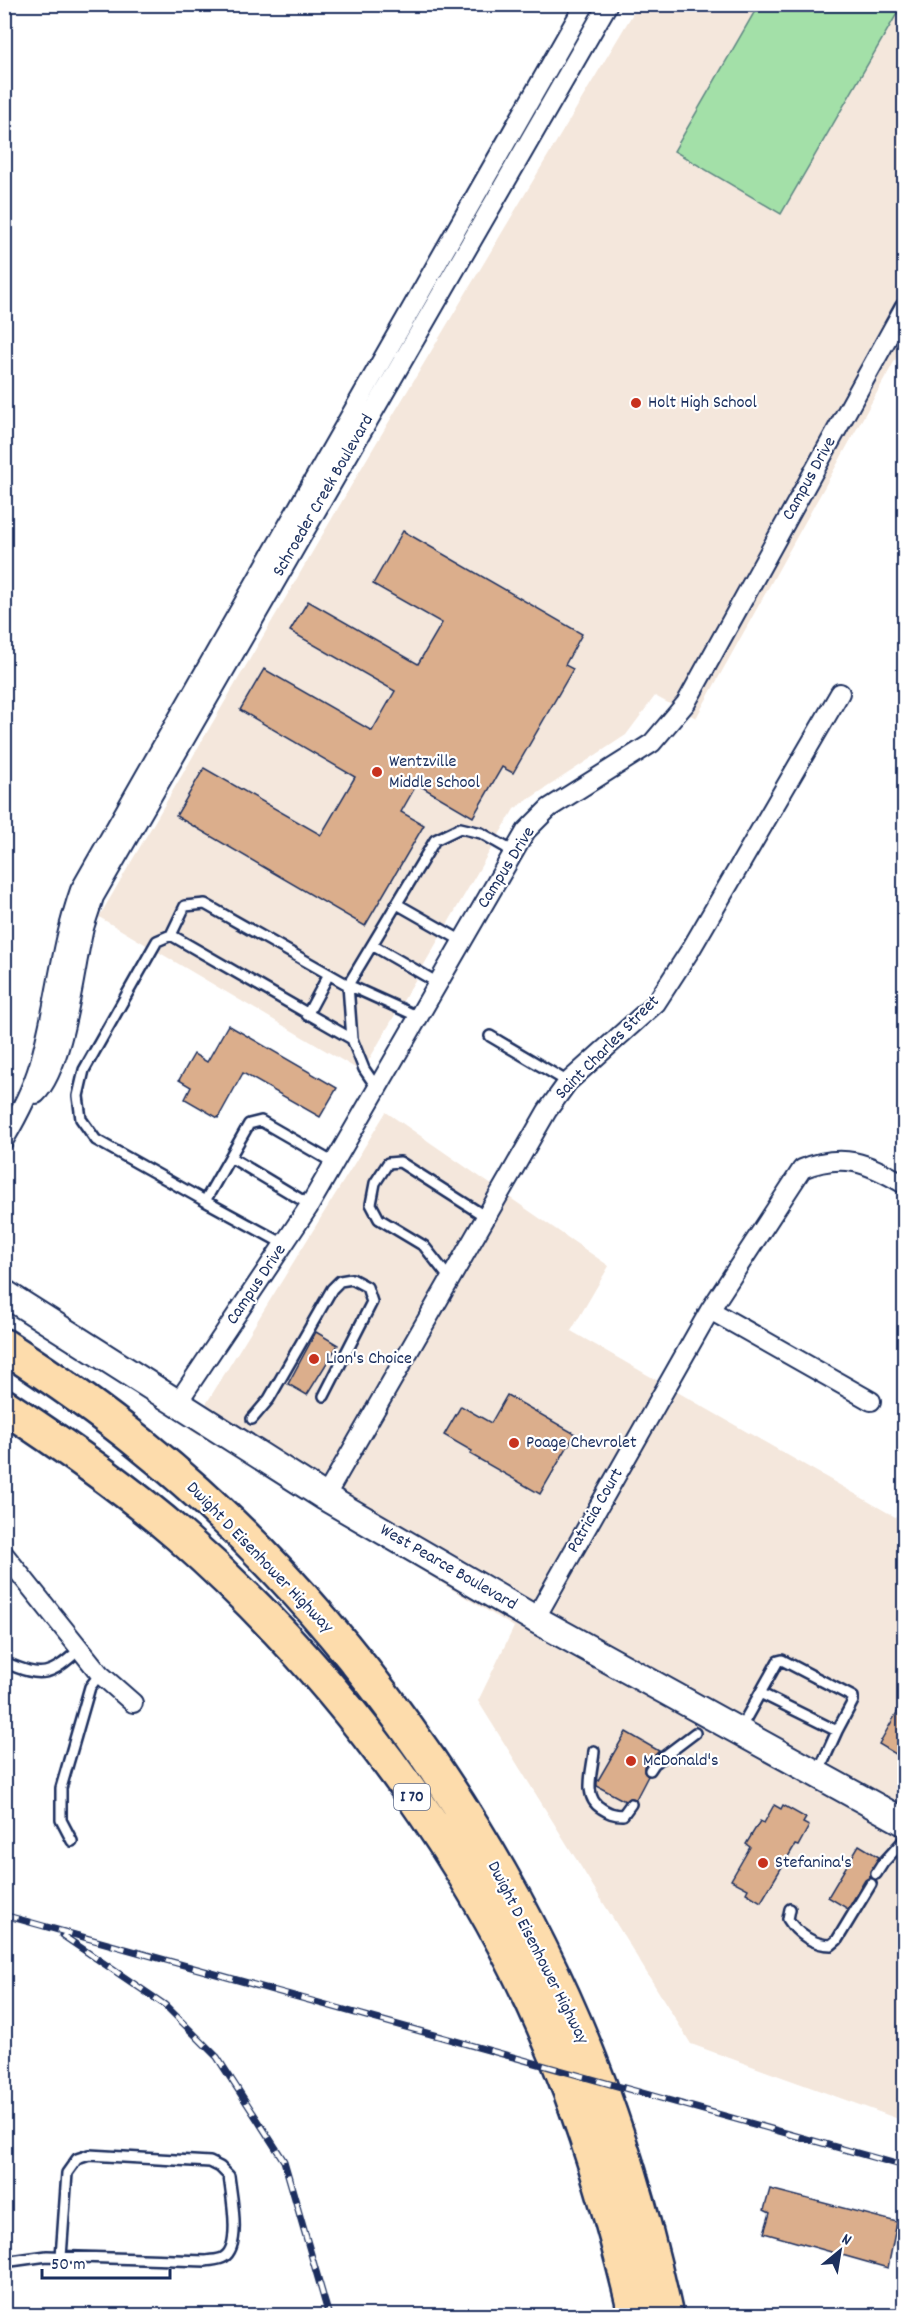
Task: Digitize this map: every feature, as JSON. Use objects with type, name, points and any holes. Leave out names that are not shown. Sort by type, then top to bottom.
[{"type":"highway","name":"Dwight D Eisenhower Highway","points":[[4,1346],[45,1372],[144,1446],[236,1528],[319,1617],[360,1666],[419,1748],[465,1817],[512,1897],[554,1979],[590,2060],[638,2202],[666,2316]]},
{"type":"highway","name":"Dwight D Eisenhower Highway","points":[[4,1406],[80,1457],[177,1534],[224,1576],[309,1664],[350,1712],[422,1811],[489,1920],[545,2030],[590,2147],[608,2206],[636,2316]]},
{"type":"main road","name":"West Pearce Boulevard","points":[[4,1293],[324,1497],[535,1619],[904,1822]]},
{"type":"street","name":"Schroeder Creek Boulevard","points":[[4,1140],[24,1105],[42,1088],[54,1066],[69,922],[80,890],[585,4]]},
{"type":"street","name":"Schroeder Creek Boulevard","points":[[62,998],[94,897],[111,866],[608,4]]},
{"type":"street","name":"Campus Drive","points":[[178,1402],[310,1205],[526,831],[549,808],[652,743],[686,703],[904,308]]},
{"type":"street","name":"Saint Charles Street","points":[[324,1497],[547,1111],[568,1082],[656,1003],[691,949],[840,693]]},
{"type":"street","name":"Patricia Court","points":[[535,1619],[710,1310],[802,1169],[822,1161],[847,1161],[877,1168],[904,1184]]},
{"type":"street","points":[[710,1310],[871,1401]]},
{"type":"street","points":[[5,1558],[100,1674],[133,1703]]},
{"type":"lane","points":[[377,1088],[364,1069],[352,1039],[348,985],[435,840],[460,828],[481,833],[514,852]]},
{"type":"lane","points":[[284,1244],[96,1140],[81,1119],[78,1096],[84,1070],[157,940],[171,935],[185,906],[205,904],[348,985],[419,1017]]},
{"type":"lane","points":[[397,904],[462,941]]},
{"type":"lane","points":[[171,935],[352,1039]]},
{"type":"lane","points":[[372,945],[438,983]]},
{"type":"lane","points":[[307,1015],[329,974]]},
{"type":"lane","points":[[490,1036],[568,1082]]},
{"type":"lane","points":[[205,1201],[249,1125],[261,1121],[334,1163]]},
{"type":"lane","points":[[231,1157],[310,1205]]},
{"type":"lane","points":[[450,1280],[424,1246],[379,1219],[371,1204],[375,1183],[388,1163],[400,1162],[486,1217]]},
{"type":"lane","points":[[252,1419],[269,1399],[332,1289],[340,1281],[352,1279],[367,1287],[372,1302],[324,1396]]},
{"type":"lane","points":[[4,1662],[21,1669],[46,1674],[59,1668],[80,1649]]},
{"type":"lane","points":[[739,1731],[778,1661],[782,1660],[853,1697],[818,1774]]},
{"type":"lane","points":[[72,1841],[61,1820],[61,1788],[90,1687],[100,1674]]},
{"type":"lane","points":[[760,1693],[837,1731]]},
{"type":"lane","points":[[650,1770],[654,1764],[695,1733]]},
{"type":"lane","points":[[594,1751],[590,1796],[594,1804],[613,1815],[623,1815],[631,1804]]},
{"type":"lane","points":[[876,1874],[904,1840]]},
{"type":"lane","points":[[790,1909],[788,1919],[795,1930],[820,1945],[831,1946],[871,1884]]},
{"type":"lane","points":[[4,2262],[47,2256],[61,2257],[206,2261],[225,2257],[233,2246],[234,2222],[229,2176],[220,2167],[210,2162],[89,2155],[77,2159],[68,2173],[61,2257]]},
{"type":"shaded area","points":[[638,5],[904,5],[904,344],[696,718],[655,696],[626,735],[514,809],[362,1072],[99,917],[365,462]]},
{"type":"shaded area","points":[[386,1112],[609,1266],[571,1331],[904,1522],[904,2121],[691,2044],[478,1701],[514,1627],[190,1430]]},
{"type":"green space","points":[[759,4],[902,5],[781,214],[674,151]]},
{"type":"building","points":[[403,531],[582,634],[565,665],[573,669],[513,773],[502,767],[473,817],[417,784],[401,812],[424,825],[365,926],[176,816],[204,768],[321,835],[355,777],[240,710],[264,669],[372,731],[395,691],[290,631],[308,601],[418,664],[442,623],[373,584]]},
{"type":"building","points":[[228,1025],[337,1088],[320,1117],[243,1073],[218,1118],[185,1099],[191,1087],[179,1080],[194,1054],[207,1062]]},
{"type":"building","name":"Lion's Choice","points":[[316,1332],[338,1345],[307,1395],[288,1384]]},
{"type":"building","name":"Poage Chevrolet","points":[[507,1395],[575,1434],[540,1494],[470,1454],[472,1451],[444,1435],[461,1406],[491,1423]]},
{"type":"building","points":[[904,1700],[904,1759],[879,1744]]},
{"type":"building","name":"McDonald's","points":[[626,1732],[659,1751],[644,1766],[644,1772],[648,1776],[636,1799],[629,1798],[625,1801],[597,1786],[597,1782]]},
{"type":"building","name":"Stefanina's","points":[[774,1805],[781,1809],[783,1805],[806,1818],[803,1823],[809,1826],[761,1902],[746,1893],[748,1889],[731,1880],[750,1847],[746,1844],[760,1821],[764,1823]]},
{"type":"building","points":[[859,1845],[879,1857],[870,1871],[870,1877],[865,1880],[848,1909],[828,1897]]},
{"type":"building","points":[[770,2189],[897,2222],[888,2268],[764,2233],[770,2213],[764,2210]]},
{"type":"railway","points":[[4,1915],[904,2166]]},
{"type":"railway","points":[[62,1935],[165,2005],[217,2057],[284,2161],[329,2316]]},
{"type":"railway","points":[[4,2312],[24,2316]]},
{"type":"place","name":"Holt High School","points":[[636,403]]},
{"type":"place","name":"Wentzville Middle School","points":[[377,772]]},
{"type":"place","name":"Lion's Choice","points":[[314,1359]]},
{"type":"place","name":"Poage Chevrolet","points":[[514,1443]]},
{"type":"place","name":"McDonald's","points":[[631,1761]]},
{"type":"place","name":"Stefanina's","points":[[763,1863]]}]
